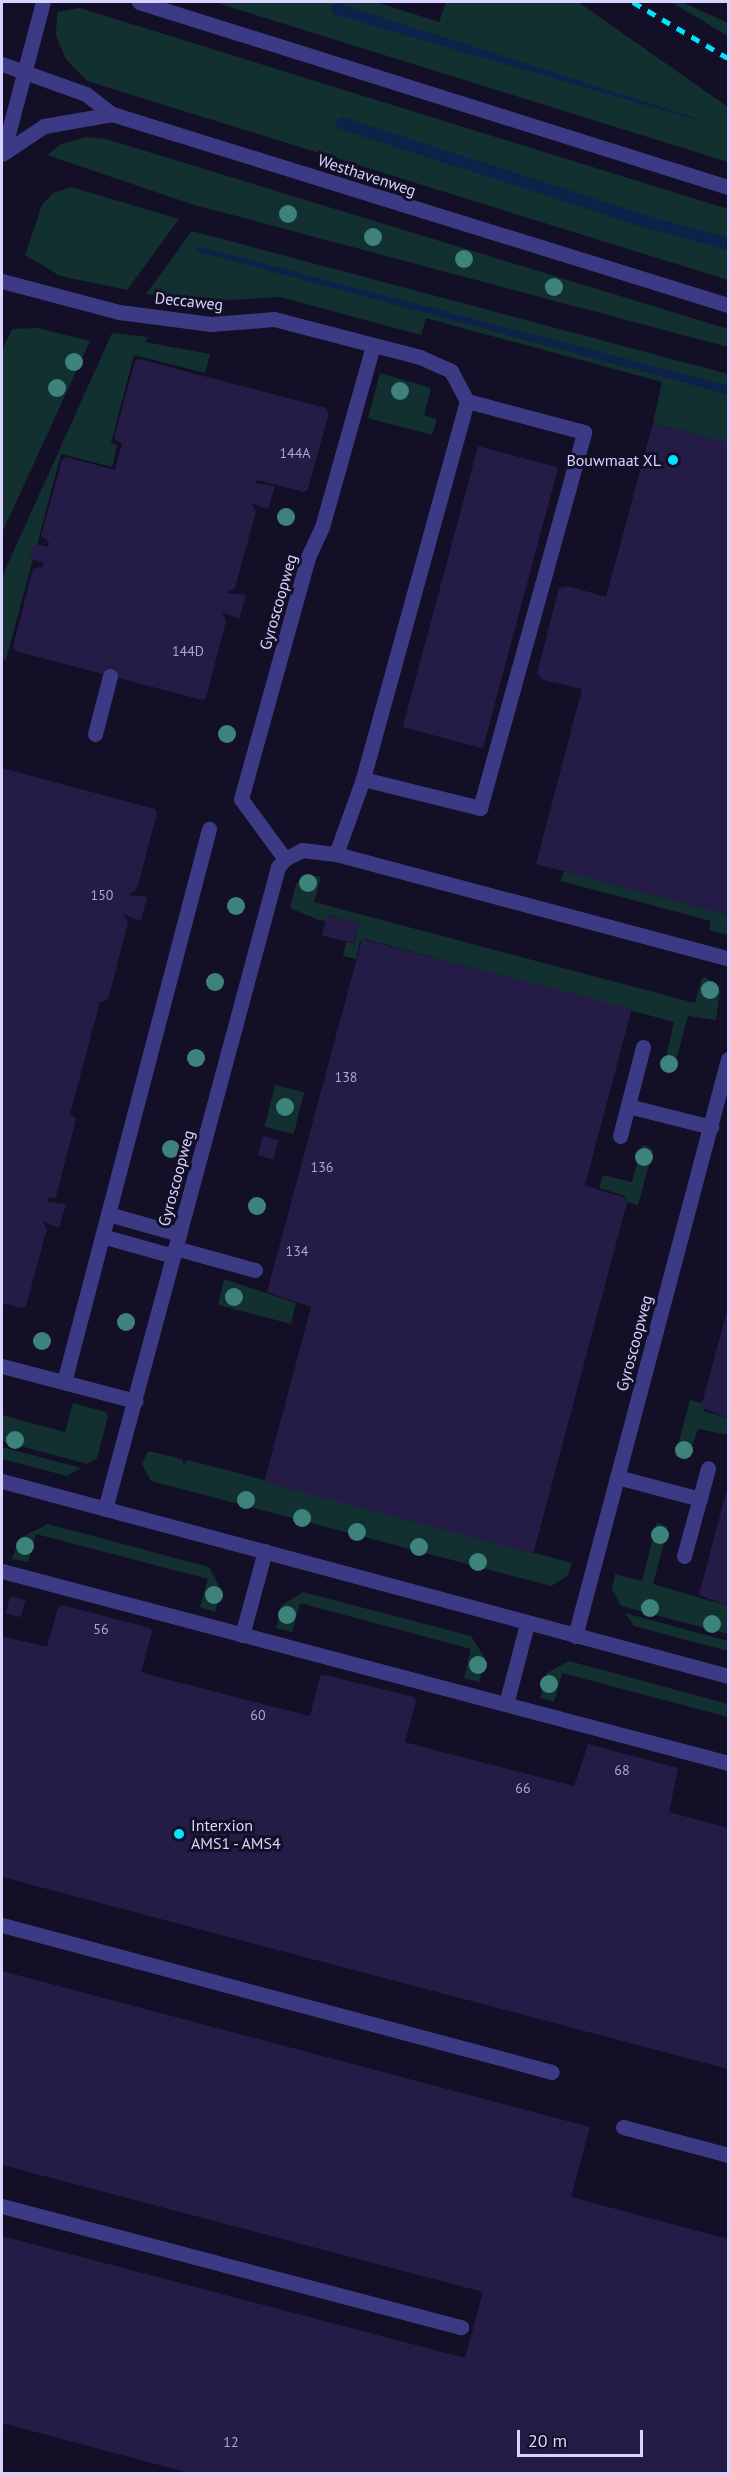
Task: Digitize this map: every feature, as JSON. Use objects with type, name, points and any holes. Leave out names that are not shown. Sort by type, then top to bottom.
[{"type":"street","points":[[2,154],[43,2]]},
{"type":"street","points":[[139,2],[729,187]]},
{"type":"street","name":"Westhavenweg","points":[[2,64],[86,94],[112,114],[729,305]]},
{"type":"street","points":[[2,154],[44,126],[112,114]]},
{"type":"street","name":"Deccaweg","points":[[2,281],[119,312],[212,324],[274,319],[420,357],[451,371],[467,401]]},
{"type":"street","name":"Gyroscoopweg","points":[[105,1509],[278,867],[285,859],[242,799],[308,557],[322,527],[373,345]]},
{"type":"street","points":[[336,854],[363,779],[467,401],[584,432],[480,808],[363,779]]},
{"type":"street","points":[[95,734],[110,676]]},
{"type":"street","points":[[64,1382],[210,829]]},
{"type":"street","points":[[285,859],[302,850],[336,854],[729,958]]},
{"type":"street","points":[[620,1136],[643,1047]]},
{"type":"street","name":"Gyroscoopweg","points":[[575,1636],[729,1059]]},
{"type":"street","points":[[628,1106],[711,1127]]},
{"type":"street","points":[[108,1214],[176,1246],[255,1270]]},
{"type":"street","points":[[102,1236],[176,1246]]},
{"type":"street","points":[[2,1366],[135,1401]]},
{"type":"street","points":[[684,1556],[708,1468]]},
{"type":"street","points":[[617,1477],[700,1499]]},
{"type":"street","points":[[2,1481],[527,1624],[729,1676]]},
{"type":"street","points":[[242,1635],[265,1551]]},
{"type":"street","points":[[2,1571],[729,1763]]},
{"type":"street","points":[[506,1704],[527,1624]]},
{"type":"street","points":[[2,1925],[552,2072]]},
{"type":"street","points":[[623,2127],[729,2155]]},
{"type":"street","points":[[2,2206],[461,2327]]},
{"type":"green space","points":[[214,2],[376,2],[439,22],[446,2],[578,2],[728,107],[728,162]]},
{"type":"green space","points":[[671,2],[682,2],[728,23],[728,36]]},
{"type":"green space","points":[[80,8],[728,209],[728,280],[87,81],[66,59],[56,36],[57,12]]},
{"type":"green space","points":[[86,137],[106,139],[728,329],[728,347],[191,204],[47,155],[61,144]]},
{"type":"green space","points":[[71,187],[179,219],[127,290],[60,276],[25,255],[42,205],[53,193]]},
{"type":"green space","points":[[192,231],[728,374],[728,386],[197,247],[197,251],[728,394],[728,443],[653,423],[662,382],[426,318],[421,335],[280,297],[199,302],[146,294]]},
{"type":"green space","points":[[37,328],[90,341],[2,533],[2,349],[12,329]]},
{"type":"green space","points":[[112,333],[148,337],[145,342],[210,354],[205,373],[134,355],[111,443],[117,445],[112,467],[61,454],[37,545],[29,552],[33,559],[6,660],[2,659],[2,577]]},
{"type":"green space","points":[[380,373],[431,388],[424,415],[437,419],[432,435],[368,418]]},
{"type":"green space","points":[[564,871],[728,915],[728,935],[709,930],[711,921],[561,881]]},
{"type":"green space","points":[[307,875],[321,877],[314,902],[695,1003],[702,978],[706,977],[720,991],[716,1020],[688,1016],[673,1071],[663,1071],[674,1022],[365,939],[360,941],[356,959],[343,956],[346,942],[354,944],[359,923],[328,915],[326,921],[319,920],[290,908],[296,884]]},
{"type":"green space","points":[[275,1085],[304,1092],[294,1134],[265,1127]]},
{"type":"green space","points":[[645,1145],[653,1150],[638,1205],[627,1202],[625,1196],[599,1188],[603,1175],[632,1182],[641,1147]]},
{"type":"green space","points":[[224,1279],[296,1303],[291,1324],[218,1305]]},
{"type":"green space","points":[[690,1400],[702,1403],[704,1411],[728,1418],[728,1435],[698,1429],[687,1460],[675,1456]]},
{"type":"green space","points":[[73,1403],[106,1412],[108,1417],[97,1458],[87,1464],[2,1441],[2,1415],[65,1432]]},
{"type":"green space","points":[[2,1447],[81,1468],[67,1476],[2,1459]]},
{"type":"green space","points":[[148,1451],[182,1459],[184,1465],[186,1460],[200,1463],[572,1563],[568,1576],[551,1586],[151,1481],[142,1464]]},
{"type":"green space","points":[[657,1522],[668,1527],[653,1584],[728,1606],[728,1634],[621,1606],[612,1589],[615,1574],[642,1581]]},
{"type":"green space","points":[[48,1524],[209,1567],[221,1590],[215,1612],[200,1607],[208,1579],[36,1534],[28,1562],[12,1559],[20,1538]]},
{"type":"green space","points":[[303,1592],[471,1636],[485,1658],[479,1682],[464,1678],[471,1649],[300,1603],[292,1632],[276,1628],[282,1605]]},
{"type":"green space","points":[[625,1613],[728,1641],[728,1651],[634,1626]]},
{"type":"green space","points":[[569,1661],[728,1704],[728,1717],[562,1673],[554,1702],[540,1698],[547,1673]]},
{"type":"water","points":[[337,3],[696,118],[696,120],[333,14],[331,6]]},
{"type":"water","points":[[197,246],[728,386],[728,394],[196,251]]},
{"type":"building","points":[[139,359],[326,408],[329,413],[308,489],[304,492],[257,480],[256,483],[275,486],[268,509],[251,503],[256,511],[235,588],[227,593],[246,595],[239,619],[222,612],[226,621],[206,698],[202,700],[15,651],[13,646],[33,569],[42,567],[44,563],[32,559],[29,552],[36,544],[48,547],[49,542],[41,536],[62,460],[66,457],[115,470],[122,444],[114,438],[135,361]]},
{"type":"building","points":[[653,423],[728,443],[728,915],[536,864],[582,689],[543,680],[537,674],[559,588],[568,586],[606,597]]},
{"type":"building","points":[[478,446],[558,467],[483,749],[403,727]]},
{"type":"building","points":[[2,768],[155,809],[157,813],[137,889],[129,895],[147,897],[141,921],[123,914],[128,922],[108,1000],[100,1002],[70,1114],[76,1119],[56,1197],[48,1198],[47,1202],[66,1204],[59,1228],[42,1221],[47,1229],[26,1306],[22,1308],[2,1303]]},
{"type":"building","points":[[327,915],[359,923],[354,943],[322,935]]},
{"type":"building","points":[[362,939],[628,1008],[631,1012],[585,1185],[628,1199],[534,1551],[531,1553],[267,1483],[265,1479],[311,1307],[267,1292]]},
{"type":"building","points":[[263,1136],[278,1140],[273,1159],[258,1155]]},
{"type":"building","points":[[728,1307],[728,1418],[701,1407]]},
{"type":"building","points":[[728,1485],[728,1606],[699,1595]]},
{"type":"building","points":[[10,1596],[26,1600],[21,1617],[6,1613]]},
{"type":"building","points":[[62,1605],[150,1628],[152,1632],[141,1672],[158,1677],[310,1716],[320,1676],[325,1675],[414,1697],[416,1702],[405,1742],[574,1786],[588,1744],[678,1768],[669,1812],[728,1828],[728,2069],[2,1877],[2,1636],[47,1647],[58,1607]]},
{"type":"building","points":[[2,1971],[590,2127],[571,2197],[728,2239],[728,2474],[193,2474],[2,2423],[2,2236],[465,2358],[483,2292],[2,2165]]},
{"type":"waterway","points":[[342,123],[637,219],[728,244]]},
{"type":"railway","points":[[633,2],[728,58]]},
{"type":"place","name":"Bouwmaat XL","points":[[673,460]]},
{"type":"place","name":"Interxion AMS1 - AMS4","points":[[179,1834]]}]
